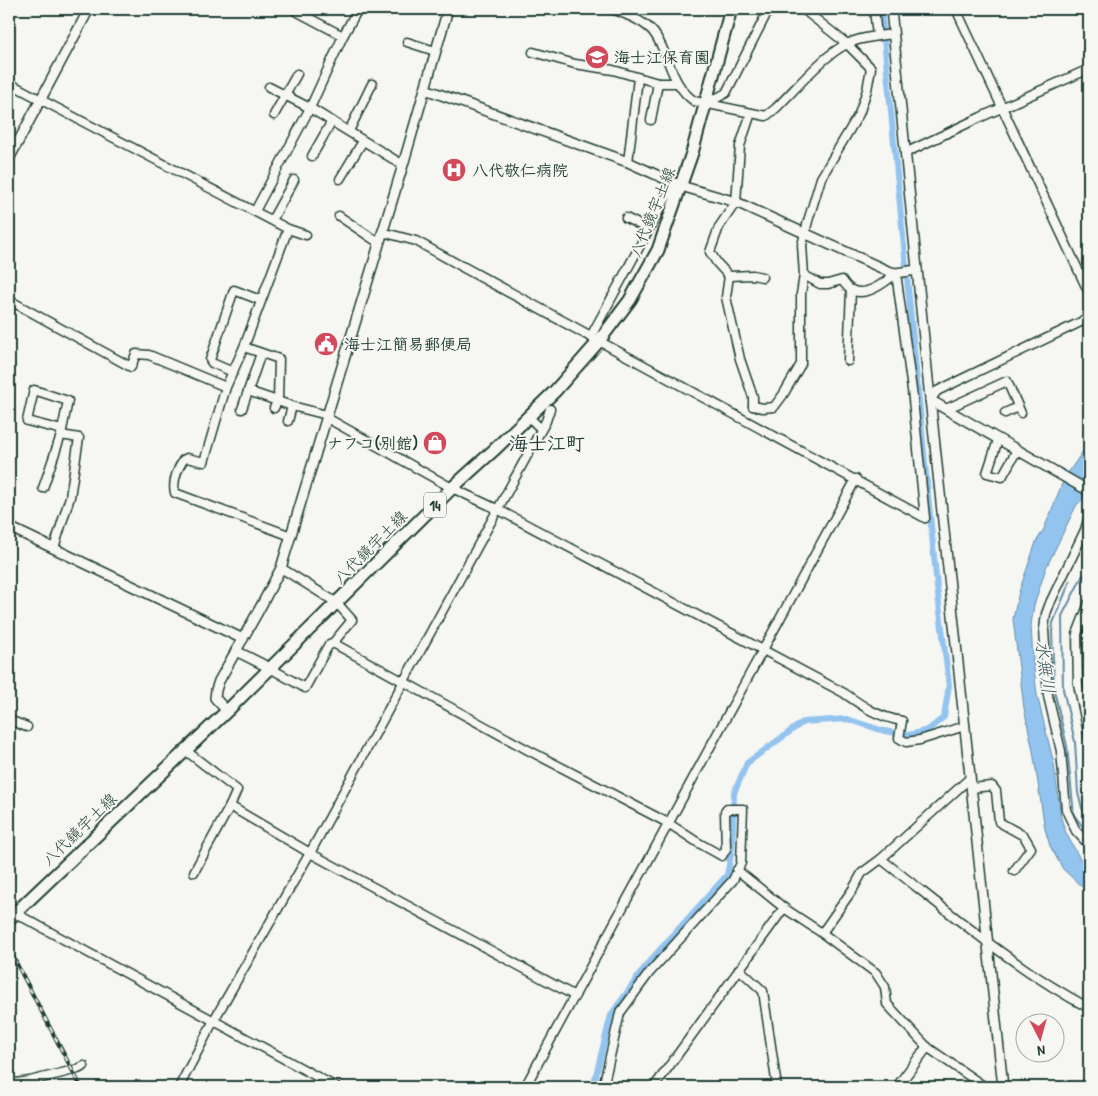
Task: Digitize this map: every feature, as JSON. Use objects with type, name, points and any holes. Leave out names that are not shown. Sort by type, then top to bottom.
[{"type":"main road","name":"八代鏡宇土線","points":[[12,916],[227,711],[452,488],[555,391],[595,339],[630,300],[658,250],[706,104],[732,9]]},
{"type":"street","points":[[9,159],[89,9]]},
{"type":"street","points":[[292,9],[343,36]]},
{"type":"street","points":[[255,211],[310,108],[343,36],[358,9]]},
{"type":"street","points":[[227,711],[215,698],[216,690],[219,681],[281,568],[403,165],[448,9]]},
{"type":"street","points":[[615,9],[627,12],[654,33],[676,82],[685,95],[706,104],[766,116],[775,110],[832,53],[848,44],[877,36],[893,34]]},
{"type":"street","points":[[706,104],[726,93],[769,9]]},
{"type":"street","points":[[753,406],[763,408],[774,407],[801,364],[801,294],[804,275],[802,245],[821,178],[854,124],[867,90],[871,68],[848,44],[803,9]]},
{"type":"street","points":[[874,9],[877,36]]},
{"type":"street","points":[[891,9],[930,400],[1003,1087]]},
{"type":"street","points":[[956,9],[1089,293]]},
{"type":"street","points":[[407,42],[436,51]]},
{"type":"street","points":[[533,52],[575,64],[613,70],[658,83],[676,82]]},
{"type":"street","points":[[905,154],[1002,108],[1089,70]]},
{"type":"street","points":[[274,116],[297,74]]},
{"type":"street","points":[[628,162],[638,78]]},
{"type":"street","points":[[9,83],[288,229],[306,236]]},
{"type":"street","points":[[651,120],[658,83]]},
{"type":"street","points":[[349,131],[372,84]]},
{"type":"street","points":[[269,87],[310,108],[403,165]]},
{"type":"street","points":[[425,89],[628,162],[678,185],[736,202],[888,271],[896,273],[917,270]]},
{"type":"street","points":[[751,113],[740,146],[736,202],[719,226],[710,252],[729,276],[762,277]]},
{"type":"street","points":[[312,156],[332,121]]},
{"type":"street","points":[[340,179],[363,140]]},
{"type":"street","points":[[272,220],[294,180]]},
{"type":"street","points":[[595,339],[648,229],[678,185]]},
{"type":"street","points":[[338,216],[379,243]]},
{"type":"street","points":[[626,218],[648,229]]},
{"type":"street","points":[[288,229],[244,347],[226,387],[204,462],[187,458],[182,460],[174,482],[175,493],[291,536]]},
{"type":"street","points":[[382,232],[416,241],[925,518],[912,390],[896,273]]},
{"type":"street","points":[[804,275],[820,284],[842,280],[851,290],[864,292],[888,281],[896,273]]},
{"type":"street","points":[[729,276],[726,297],[753,406]]},
{"type":"street","points":[[233,372],[212,363],[210,360],[234,290],[260,300]]},
{"type":"street","points":[[848,361],[851,290]]},
{"type":"street","points":[[9,300],[131,366],[136,354],[149,355],[226,387]]},
{"type":"street","points":[[930,400],[937,391],[1089,318]]},
{"type":"street","points":[[244,347],[279,359],[278,400],[274,408]]},
{"type":"street","points":[[242,409],[261,353]]},
{"type":"street","points":[[946,410],[1007,381],[1019,410],[1005,413]]},
{"type":"street","points":[[43,488],[61,432],[68,401],[34,390],[28,421],[61,432],[79,438],[70,497],[54,548]]},
{"type":"street","points":[[248,391],[327,416],[452,488],[497,509],[844,693],[875,713],[885,718],[902,721],[899,738],[906,742],[920,740],[965,726]]},
{"type":"street","points":[[930,400],[1089,491]]},
{"type":"street","points":[[288,421],[292,406]]},
{"type":"street","points":[[741,417],[753,406]]},
{"type":"street","points":[[179,1087],[214,1020],[310,853],[541,429],[550,409]]},
{"type":"street","points":[[528,416],[541,429]]},
{"type":"street","points":[[998,440],[987,473],[1002,477],[1017,450]]},
{"type":"street","points":[[525,1087],[856,479]]},
{"type":"street","points":[[1089,516],[1085,530],[1050,603],[1046,614],[1044,630],[1048,696],[1062,751],[1066,810],[1076,831],[1089,844]]},
{"type":"street","points":[[9,528],[243,639]]},
{"type":"street","points":[[236,651],[305,688],[328,646],[333,643],[352,620],[337,603],[281,568]]},
{"type":"street","points":[[1089,603],[1077,634],[1078,684],[1089,738]]},
{"type":"street","points":[[333,643],[528,750],[668,823],[722,856],[726,849],[725,812],[727,809],[743,809],[741,863],[732,880],[721,894],[650,972],[620,1012],[603,1087]]},
{"type":"street","points":[[9,720],[27,727]]},
{"type":"street","points":[[185,750],[194,759],[237,790],[194,872]]},
{"type":"street","points":[[822,933],[862,873],[881,859],[970,778]]},
{"type":"street","points":[[971,788],[992,786],[996,791],[999,822],[1024,836],[1031,848],[1014,871]]},
{"type":"street","points":[[230,806],[310,853],[574,996]]},
{"type":"street","points":[[881,859],[987,942],[1067,996],[1089,1008]]},
{"type":"street","points":[[737,870],[784,908],[822,933],[876,973],[885,987],[887,1004],[927,1047],[985,1087]]},
{"type":"street","points":[[654,1087],[784,908]]},
{"type":"street","points":[[12,916],[214,1020],[336,1087]]},
{"type":"street","points":[[739,969],[763,991],[777,1087]]},
{"type":"street","points":[[898,1087],[927,1047]]},
{"type":"street","points":[[9,1084],[30,1082],[84,1066]]},
{"type":"water","points":[[1089,442],[1089,487],[1086,495],[1076,506],[1046,568],[1034,605],[1031,625],[1037,695],[1054,764],[1061,818],[1066,833],[1080,859],[1089,868],[1089,891],[1063,869],[1050,846],[1045,829],[1033,751],[1024,708],[1013,619],[1019,592],[1036,542],[1044,529],[1064,479]]},
{"type":"waterway","points":[[593,1087],[611,1015],[648,963],[727,875],[732,849],[734,793],[747,763],[803,722],[847,719],[884,731],[909,735],[928,730],[944,717],[949,685],[937,587],[881,9]]},
{"type":"waterway","name":"水無川","points":[[1083,575],[1062,616],[1063,689],[1075,742],[1078,793],[1082,808],[1089,820]]},
{"type":"waterway","name":"水無川","points":[[1070,581],[1053,623],[1054,690],[1067,746],[1074,815],[1089,835]]},
{"type":"railway","points":[[9,949],[81,1087]]},
{"type":"place","name":"海士江保育園","points":[[597,57]]},
{"type":"place","name":"八代敬仁病院","points":[[454,170]]},
{"type":"place","name":"海士江簡易郵便局","points":[[326,344]]},
{"type":"place","name":"ナフコ(別館)","points":[[435,443]]},
{"type":"district","name":"海士江町","points":[[547,443]]}]
